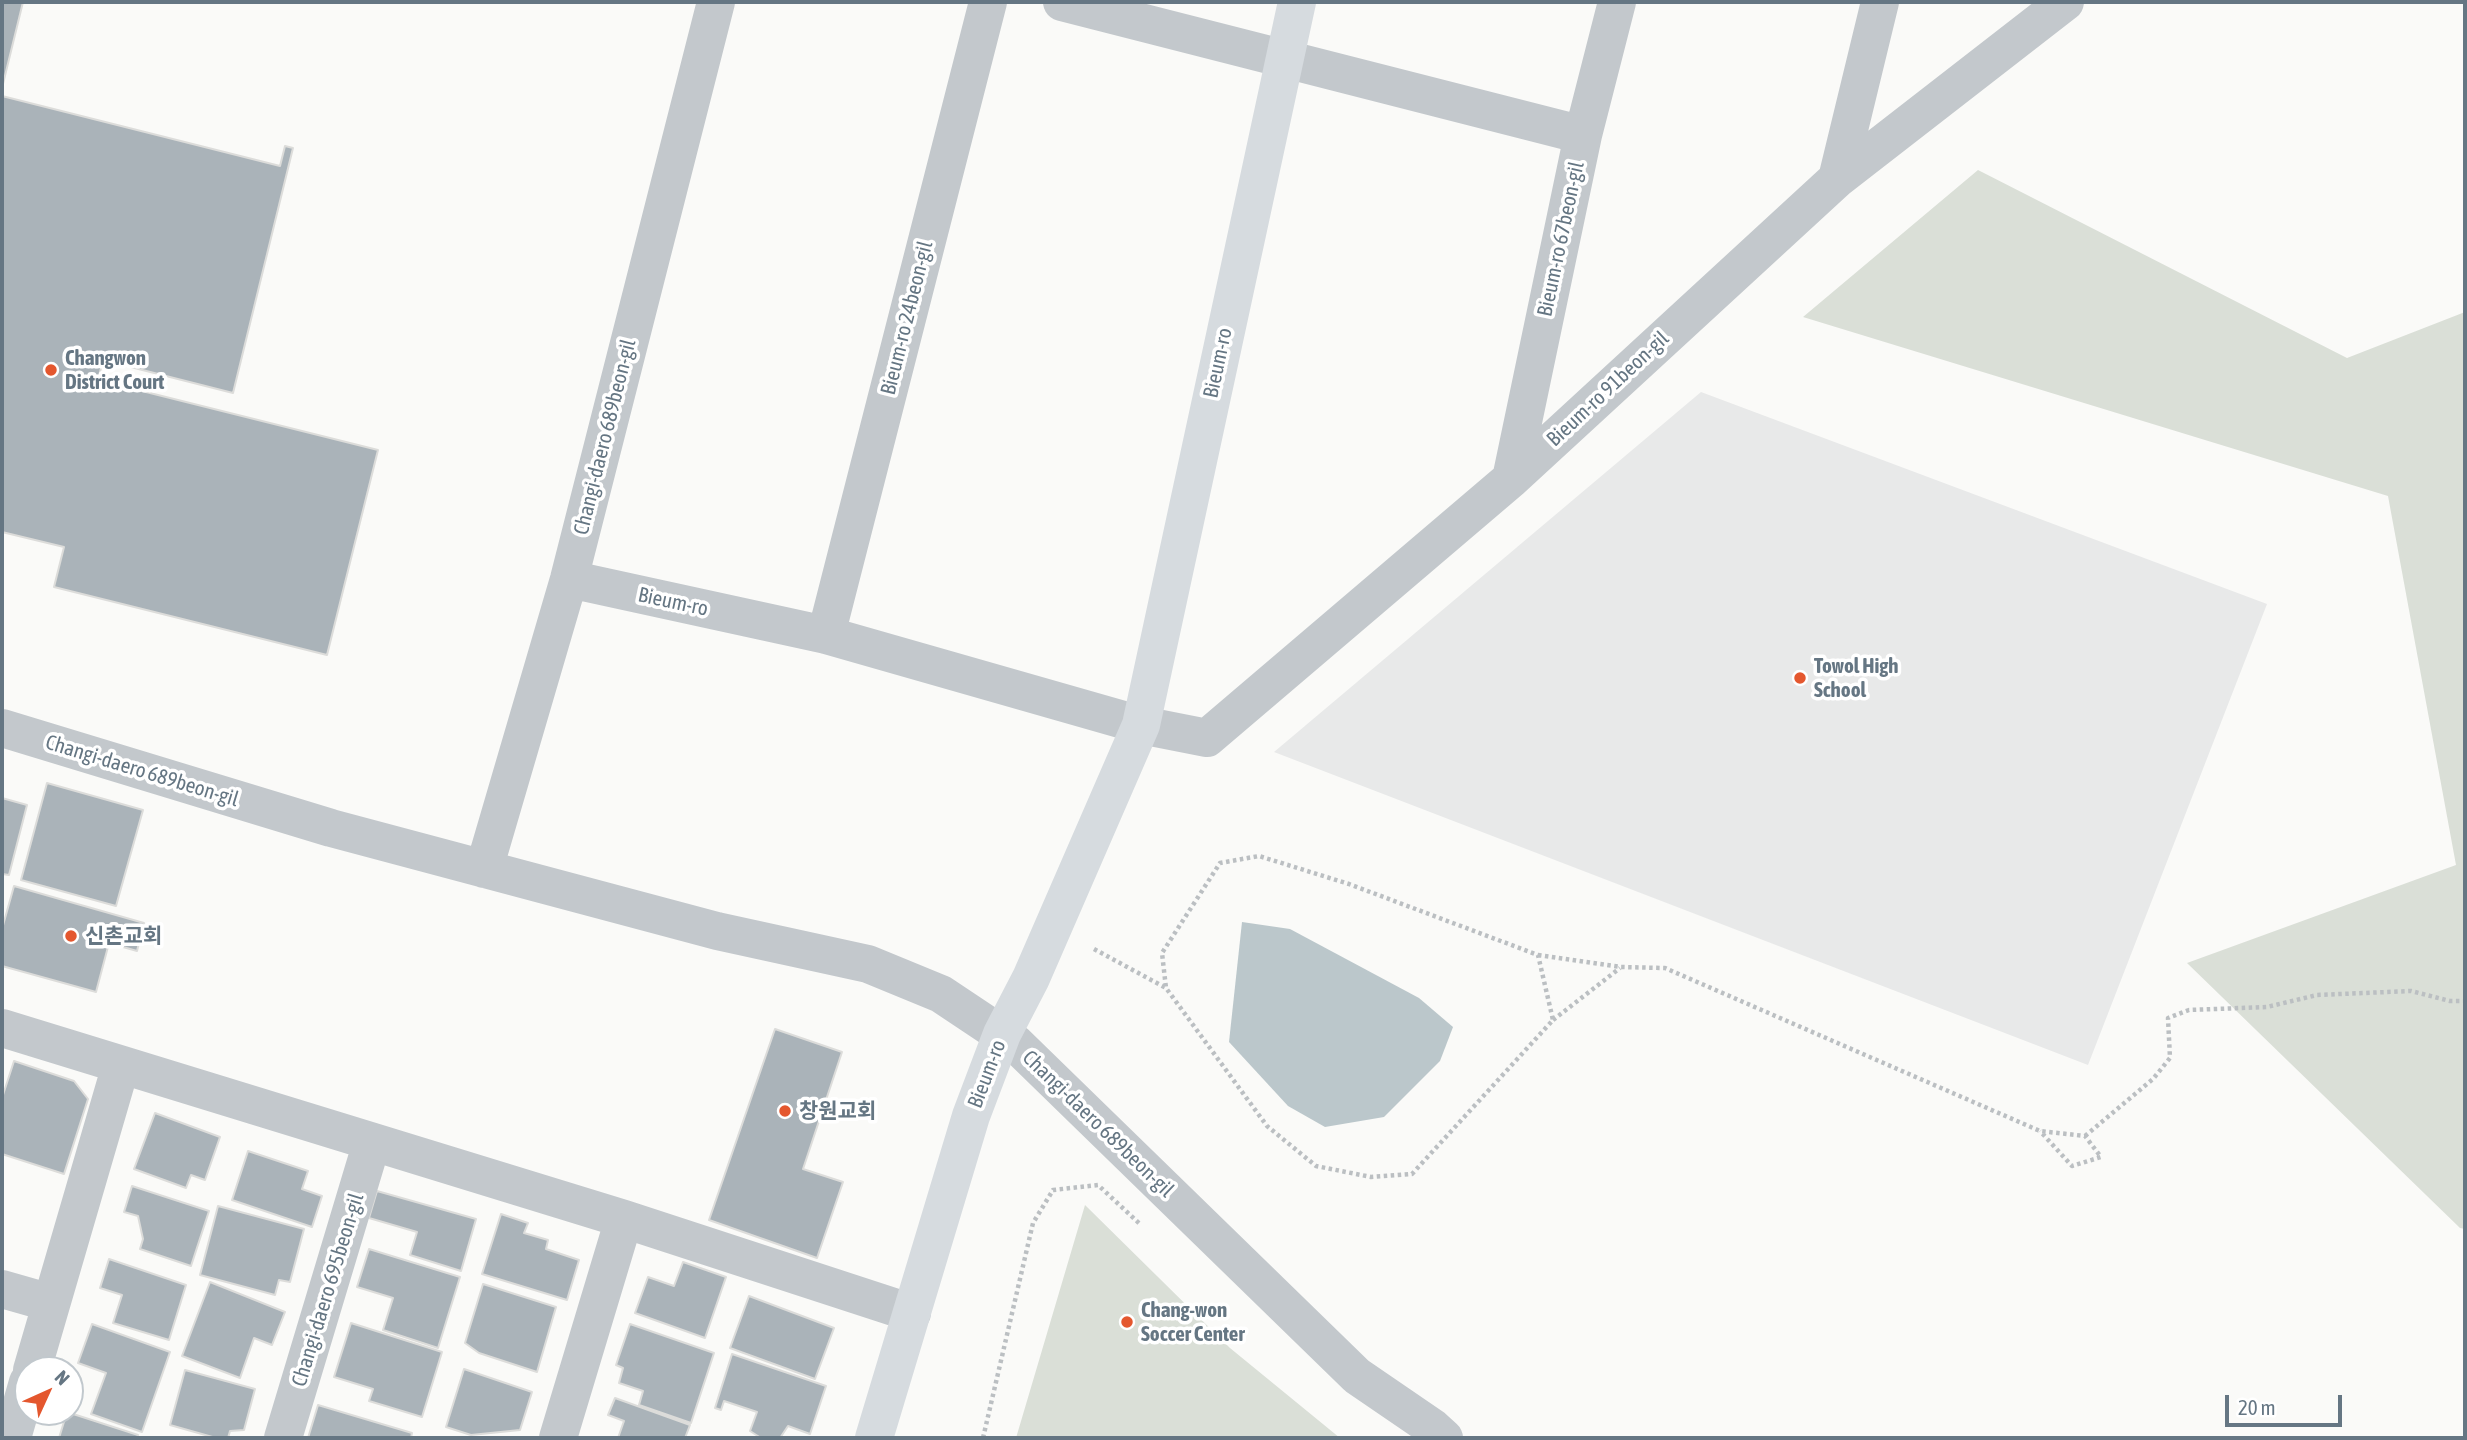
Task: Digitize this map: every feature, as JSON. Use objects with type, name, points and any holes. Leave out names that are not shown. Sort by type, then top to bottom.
[{"type":"street","name":"Changi-daero 689beon-gil","points":[[485,869],[569,579],[716,2]]},
{"type":"street","name":"Bieum-ro 24beon-gil","points":[[826,635],[988,2]]},
{"type":"street","points":[[1062,2],[1283,56],[1583,135]]},
{"type":"street","name":"Bieum-ro","points":[[874,1438],[971,1116],[1002,1034],[1031,978],[1141,724],[1283,56],[1297,2]]},
{"type":"street","name":"Bieum-ro 67beon-gil","points":[[1511,479],[1583,135],[1617,2]]},
{"type":"street","points":[[1837,179],[1880,2]]},
{"type":"street","name":"Bieum-ro 91beon-gil","points":[[1141,724],[1207,738],[1511,479],[1837,179],[2065,2]]},
{"type":"street","name":"Bieum-ro","points":[[569,579],[826,635],[1141,724]]},
{"type":"street","name":"Changi-daero 689beon-gil","points":[[2,728],[331,828],[717,931],[868,964],[941,994],[1016,1044],[1357,1376],[1444,1438]]},
{"type":"street","points":[[2,1028],[624,1219],[912,1313]]},
{"type":"street","points":[[36,1356],[121,1065]]},
{"type":"street","name":"Changi-daero 695beon-gil","points":[[283,1438],[372,1142]]},
{"type":"street","points":[[558,1438],[624,1219]]},
{"type":"street","points":[[2,1289],[51,1303]]},
{"type":"path","points":[[1166,988],[1162,953],[1220,863],[1259,856],[1349,884],[1538,955],[1621,967],[1665,968],[2040,1131],[2085,1136],[2101,1157],[2072,1166],[2040,1131]]},
{"type":"path","points":[[1094,949],[1166,988],[1267,1126],[1316,1166],[1371,1177],[1412,1174],[1553,1020],[1621,967]]},
{"type":"path","points":[[1538,955],[1553,1020]]},
{"type":"path","points":[[2085,1136],[2152,1079],[2170,1058],[2168,1018],[2189,1010],[2267,1007],[2316,995],[2411,991],[2450,1001],[2465,1000]]},
{"type":"path","points":[[983,1438],[1033,1223],[1053,1190],[1098,1185],[1149,1232]]},
{"type":"shaded area","points":[[1978,170],[2347,358],[2465,312],[2465,1229],[2460,1228],[2187,963],[2456,865],[2388,496],[1803,317]]},
{"type":"shaded area","name":"Towol High School","points":[[1701,392],[2267,604],[2088,1065],[1274,752]]},
{"type":"shaded area","points":[[1242,922],[1290,929],[1419,998],[1453,1027],[1440,1061],[1384,1117],[1325,1127],[1288,1106],[1229,1042]]},
{"type":"shaded area","name":"Chang-won Soccer Center","points":[[1085,1205],[1230,1348],[1340,1438],[1016,1438]]},
{"type":"building","points":[[2,2],[23,2],[2,88]]},
{"type":"building","name":"Changwon District Court","points":[[2,96],[280,166],[285,146],[293,148],[233,393],[103,360],[98,380],[378,450],[327,655],[54,587],[64,547],[2,532]]},
{"type":"building","points":[[47,783],[143,810],[116,906],[21,880]]},
{"type":"building","points":[[2,798],[27,805],[9,875],[2,874]]},
{"type":"building","name":"신촌교회","points":[[14,886],[144,923],[137,951],[109,943],[96,992],[2,966],[2,929]]},
{"type":"building","name":"창원교회","points":[[775,1029],[842,1052],[803,1169],[843,1182],[817,1258],[709,1220]]},
{"type":"building","points":[[14,1061],[74,1081],[88,1099],[64,1174],[2,1154],[2,1098]]},
{"type":"building","points":[[155,1113],[220,1137],[205,1180],[191,1175],[186,1188],[134,1169]]},
{"type":"building","points":[[248,1151],[308,1171],[302,1189],[322,1196],[312,1227],[232,1200]]},
{"type":"building","points":[[132,1186],[209,1211],[191,1266],[140,1249],[143,1239],[138,1216],[124,1212]]},
{"type":"building","points":[[377,1191],[476,1219],[461,1271],[410,1255],[417,1232],[369,1218]]},
{"type":"building","points":[[218,1206],[304,1229],[290,1282],[279,1280],[275,1295],[200,1275]]},
{"type":"building","points":[[501,1214],[528,1223],[524,1233],[548,1240],[546,1249],[579,1260],[567,1300],[482,1274]]},
{"type":"building","points":[[369,1249],[460,1277],[438,1348],[383,1330],[393,1298],[357,1287]]},
{"type":"building","points":[[109,1259],[186,1285],[169,1340],[113,1323],[122,1295],[100,1288]]},
{"type":"building","points":[[683,1262],[726,1277],[705,1338],[635,1313],[648,1277],[674,1286]]},
{"type":"building","points":[[210,1282],[285,1312],[272,1345],[254,1338],[240,1378],[182,1356]]},
{"type":"building","points":[[483,1284],[556,1307],[537,1372],[479,1353],[465,1343]]},
{"type":"building","points":[[749,1296],[834,1328],[815,1379],[730,1348]]},
{"type":"building","points":[[351,1323],[442,1352],[422,1417],[369,1401],[373,1389],[334,1377]]},
{"type":"building","points":[[92,1324],[170,1352],[142,1432],[91,1414],[106,1373],[84,1365],[84,1356],[81,1356]]},
{"type":"building","points":[[630,1324],[714,1353],[691,1423],[639,1405],[643,1391],[619,1383],[623,1368],[616,1365]]},
{"type":"building","points":[[732,1354],[826,1386],[810,1434],[788,1426],[780,1438],[761,1438],[750,1431],[757,1412],[724,1401],[721,1410],[715,1408]]},
{"type":"building","points":[[464,1369],[532,1392],[520,1430],[471,1435],[446,1427]]},
{"type":"building","points":[[185,1370],[255,1389],[244,1430],[230,1431],[228,1438],[216,1438],[170,1425]]},
{"type":"building","points":[[615,1398],[690,1425],[685,1438],[618,1438],[624,1421],[608,1415]]},
{"type":"building","points":[[318,1405],[412,1433],[411,1438],[308,1438]]},
{"type":"building","points":[[84,1418],[138,1435],[137,1438],[59,1438],[63,1426],[84,1426]]},
{"type":"place","name":"Changwon District Court","points":[[51,370]]},
{"type":"place","name":"Towol High School","points":[[1800,678]]},
{"type":"place","name":"신촌교회","points":[[71,936]]},
{"type":"place","name":"창원교회","points":[[785,1111]]},
{"type":"place","name":"Chang-won Soccer Center","points":[[1127,1322]]}]
